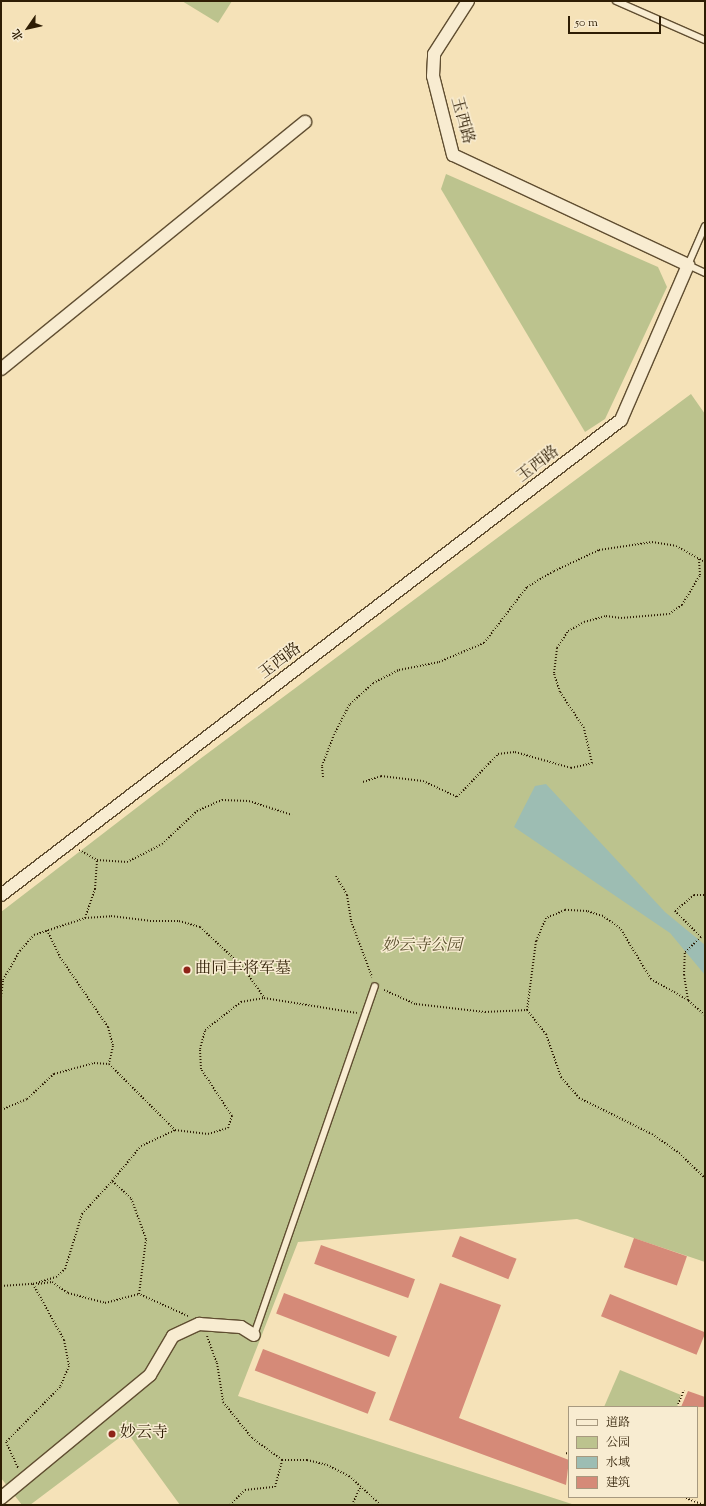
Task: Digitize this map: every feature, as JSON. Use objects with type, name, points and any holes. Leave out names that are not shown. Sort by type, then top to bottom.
[{"type":"street","name":"玉西路","points":[[1,894],[605,435],[621,420],[634,395],[688,265],[453,155],[433,76],[434,54],[468,1]]},
{"type":"street","points":[[1,369],[305,122]]},
{"type":"street","points":[[6,1505],[1,1499],[150,1375],[173,1336],[199,1324],[241,1327],[254,1336]]},
{"type":"lane","points":[[616,1],[705,40]]},
{"type":"lane","points":[[705,226],[688,265],[705,273]]},
{"type":"lane","points":[[254,1336],[375,986]]},
{"type":"path","points":[[323,777],[322,766],[350,704],[373,683],[400,670],[439,662],[484,643],[527,586],[554,571],[599,550],[652,542],[676,546],[705,562]]},
{"type":"path","points":[[363,782],[381,776],[424,781],[457,797],[498,754],[515,752],[571,768],[592,763],[584,728],[560,692],[554,673],[557,648],[568,631],[584,622],[606,616],[621,618],[669,614],[682,605],[700,575],[699,559]]},
{"type":"path","points":[[68,844],[97,860],[127,862],[162,844],[197,811],[222,800],[249,801],[292,815]]},
{"type":"path","points":[[85,918],[95,889],[97,860]]},
{"type":"path","points":[[336,876],[347,895],[352,921],[375,986],[416,1004],[485,1012],[527,1010]]},
{"type":"path","points":[[688,1000],[684,975],[685,952],[701,937],[675,911],[694,895],[705,895]]},
{"type":"path","points":[[705,1015],[688,1000],[651,979],[620,928],[603,916],[587,911],[565,910],[546,918],[536,941],[527,1010],[546,1034],[561,1077],[579,1098],[652,1134],[705,1178]]},
{"type":"path","points":[[1,996],[3,980],[20,951],[34,935],[85,918],[111,916],[150,921],[179,921],[200,927],[242,966],[264,998]]},
{"type":"path","points":[[47,930],[60,957],[108,1028],[113,1046],[109,1064]]},
{"type":"path","points":[[33,1284],[56,1277],[65,1268],[82,1214],[141,1146],[175,1130],[208,1134],[228,1128],[232,1116],[201,1069],[200,1049],[205,1030],[241,1002],[264,998],[365,1015]]},
{"type":"path","points":[[1,1110],[27,1098],[54,1074],[94,1062],[109,1064],[175,1130]]},
{"type":"path","points":[[112,1181],[131,1198],[146,1239],[139,1294]]},
{"type":"path","points":[[1,1286],[52,1282],[68,1293],[105,1303],[139,1294],[183,1312],[199,1324],[210,1341],[217,1363],[223,1402],[252,1438],[282,1460],[307,1460],[327,1465],[360,1486],[381,1505]]},
{"type":"path","points":[[23,1480],[6,1442],[60,1387],[69,1366],[64,1340],[33,1284]]},
{"type":"path","points":[[677,1406],[684,1390]]},
{"type":"path","points":[[230,1505],[245,1490],[275,1487],[282,1460]]},
{"type":"path","points":[[352,1505],[360,1486]]},
{"type":"path","points":[[686,1498],[704,1505]]},
{"type":"green space","points":[[182,1],[232,1],[218,23]]},
{"type":"green space","points":[[446,174],[658,267],[667,287],[605,419],[585,432],[441,189]]},
{"type":"green space","name":"妙云寺公园","points":[[691,394],[705,414],[705,1262],[577,1219],[298,1242],[238,1396],[575,1505],[180,1505],[127,1432],[30,1505],[22,1505],[1,1478],[1,912],[200,759]]},
{"type":"green space","points":[[620,1370],[681,1395],[677,1406],[604,1406]]},
{"type":"water","points":[[546,784],[665,912],[705,945],[705,975],[670,933],[514,827],[535,786]]},
{"type":"building","points":[[460,1236],[517,1259],[508,1279],[452,1256]]},
{"type":"building","points":[[634,1238],[687,1256],[677,1286],[624,1267]]},
{"type":"building","points":[[321,1245],[415,1279],[408,1298],[314,1264]]},
{"type":"building","points":[[440,1283],[501,1305],[459,1418],[568,1460],[566,1485],[389,1420]]},
{"type":"building","points":[[284,1293],[397,1336],[389,1357],[276,1314]]},
{"type":"building","points":[[610,1294],[705,1332],[697,1355],[601,1316]]},
{"type":"building","points":[[263,1349],[376,1392],[368,1414],[255,1370]]},
{"type":"building","points":[[688,1391],[705,1397],[705,1407],[681,1406]]},
{"type":"place","name":"曲同丰将军墓","points":[[187,970]]},
{"type":"place","name":"妙云寺","points":[[112,1434]]}]
